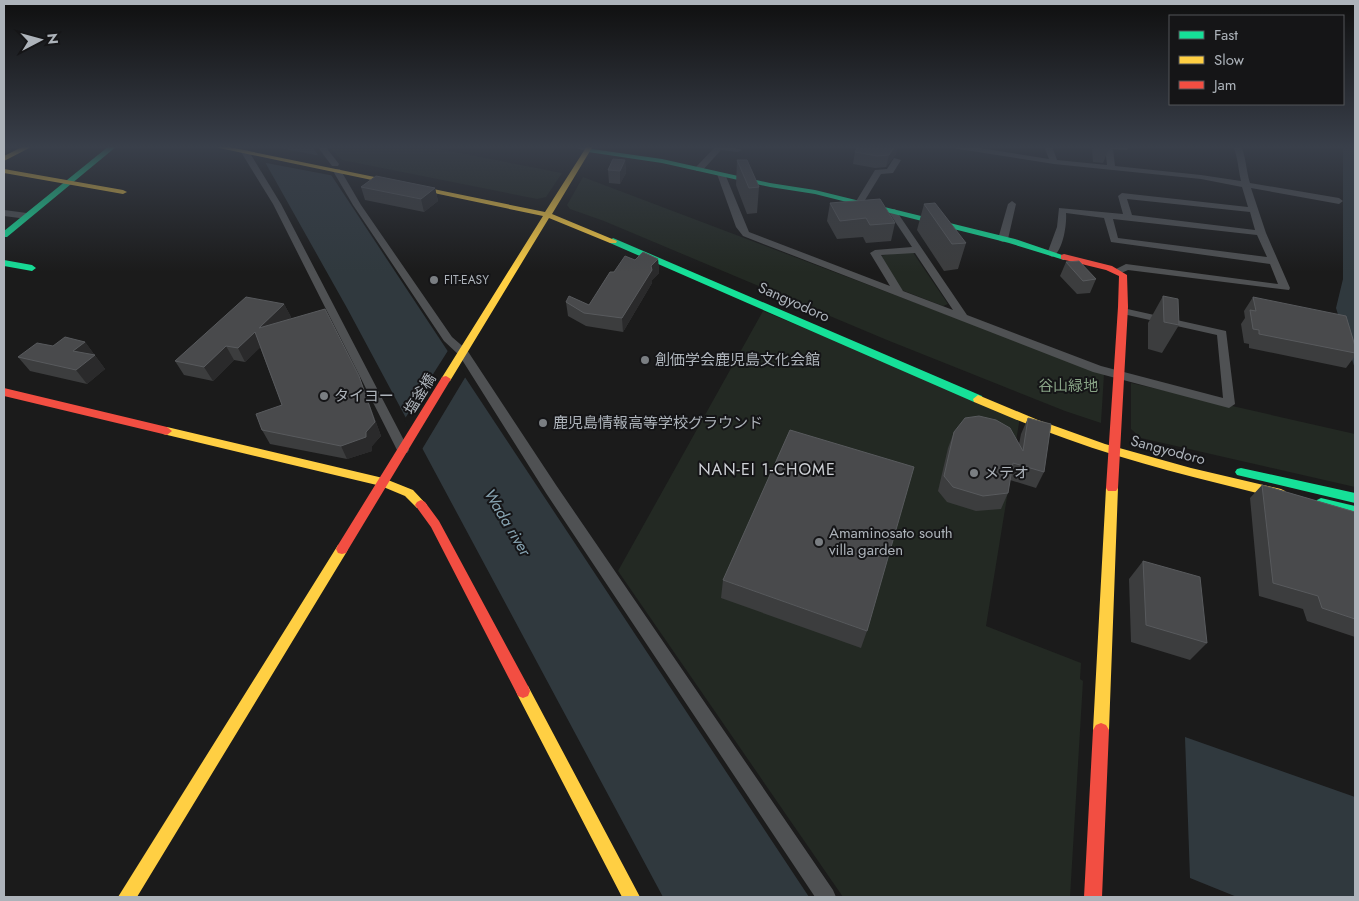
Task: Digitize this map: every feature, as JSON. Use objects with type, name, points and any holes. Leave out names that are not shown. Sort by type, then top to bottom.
[{"type":"street","points":[[4,235],[61,188]]},
{"type":"street","points":[[101,188],[123,192]]},
{"type":"street","points":[[268,188],[405,448]]},
{"type":"street","points":[[346,188],[448,339],[463,353],[550,489],[826,897]]},
{"type":"street","name":"Sangyodoro","points":[[434,188],[550,212],[1040,426],[1294,497]]},
{"type":"street","name":"塩釜橋","points":[[127,897],[565,188]]},
{"type":"street","points":[[727,188],[744,233],[964,319],[1118,375],[1229,404],[1222,333],[1123,311]]},
{"type":"street","points":[[788,188],[859,203],[1003,239],[1119,271],[1124,277],[1093,897]]},
{"type":"street","points":[[859,203],[868,188]]},
{"type":"street","points":[[1119,271],[1126,267],[1284,289],[1285,285],[1272,261],[1261,233],[1247,188]]},
{"type":"street","points":[[1267,188],[1339,202]]},
{"type":"street","points":[[1128,217],[1122,196],[1253,210]]},
{"type":"street","points":[[1003,239],[1012,204]]},
{"type":"street","points":[[1052,254],[1062,227],[1062,210],[1261,233]]},
{"type":"street","points":[[892,211],[916,250],[964,319]]},
{"type":"street","points":[[4,213],[27,216]]},
{"type":"street","points":[[1108,215],[1114,240],[1272,261]]},
{"type":"street","points":[[900,294],[875,253],[916,250]]},
{"type":"street","points":[[4,263],[32,268]]},
{"type":"street","points":[[4,392],[383,482],[410,492],[435,524],[631,897]]},
{"type":"street","name":"Sangyodoro","points":[[1115,446],[1198,462]]},
{"type":"street","name":"Sangyodoro","points":[[1226,468],[1355,498]]},
{"type":"street","points":[[1312,501],[1355,511]]},
{"type":"green space","points":[[482,188],[552,188],[546,197],[537,199]]},
{"type":"green space","name":"谷山緑地","points":[[577,188],[612,188],[1104,374],[1101,423],[1065,411],[887,340],[604,221],[570,209],[567,205]]},
{"type":"green space","points":[[912,251],[948,304],[943,306],[899,289],[879,256]]},
{"type":"green space","points":[[763,311],[1020,417],[986,626],[1081,663],[1080,679],[1083,681],[1070,897],[843,897],[618,571]]},
{"type":"green space","name":"谷山緑地","points":[[1131,383],[1355,434],[1355,487],[1141,438],[1131,429]]},
{"type":"water","name":"Wada river","points":[[280,188],[340,188],[809,897],[663,897],[347,308]]},
{"type":"water","points":[[1343,188],[1355,188],[1355,369],[1336,308],[1343,279]]},
{"type":"water","points":[[1185,737],[1355,797],[1355,897],[1237,897],[1190,878]]},
{"type":"pier","points":[[449,349],[466,376],[421,451],[404,420]]},
{"type":"building","points":[[366,188],[435,188],[421,199]]},
{"type":"building","points":[[880,199],[895,223],[870,225],[866,218],[840,221],[830,203]]},
{"type":"building","points":[[935,203],[966,243],[952,244],[924,204]]},
{"type":"building","points":[[643,252],[658,259],[651,266],[652,270],[622,318],[584,313],[566,302],[569,296],[589,305],[610,272],[614,272],[625,256],[635,260]]},
{"type":"building","points":[[1079,261],[1096,279],[1083,281],[1066,262]]},
{"type":"building","points":[[1163,296],[1178,299],[1179,325],[1164,322]]},
{"type":"building","name":"タイヨー","points":[[246,297],[284,304],[259,328],[325,309],[359,376],[375,422],[366,432],[366,437],[341,446],[262,430],[256,414],[282,405],[255,332],[238,348],[226,346],[204,367],[175,361]]},
{"type":"building","points":[[1253,297],[1346,316],[1355,346],[1355,353],[1259,334],[1259,330],[1253,329],[1250,310],[1256,311]]},
{"type":"building","points":[[65,337],[85,342],[73,351],[95,355],[76,370],[18,357],[37,343],[53,346]]},
{"type":"building","points":[[979,416],[996,420],[1010,428],[1023,451],[1028,418],[1051,424],[1044,472],[1013,463],[1008,493],[983,496],[953,487],[944,476],[954,432],[965,418]]},
{"type":"building","name":"Amaminosato south villa garden","points":[[790,430],[914,467],[867,631],[723,580]]},
{"type":"building","points":[[1262,485],[1355,512],[1355,619],[1322,608],[1318,596],[1273,583]]},
{"type":"building","points":[[1143,561],[1200,577],[1207,643],[1146,625]]},
{"type":"traffic: fast","points":[[4,235],[62,188]]},
{"type":"traffic: fast","points":[[790,188],[815,192],[1012,241],[1064,257]]},
{"type":"traffic: fast","points":[[613,241],[978,399]]},
{"type":"traffic: fast","points":[[4,263],[32,268]]},
{"type":"traffic: fast","points":[[1241,472],[1355,498]]},
{"type":"traffic: fast","points":[[1321,503],[1355,511]]},
{"type":"traffic: slow","points":[[101,188],[123,192]]},
{"type":"traffic: slow","points":[[418,188],[548,215],[613,241]]},
{"type":"traffic: slow","points":[[446,379],[564,188]]},
{"type":"traffic: slow","points":[[978,399],[1034,423],[1101,447],[1281,494]]},
{"type":"traffic: slow","points":[[167,431],[383,482],[409,493],[421,505]]},
{"type":"traffic: slow","points":[[1101,730],[1112,488]]},
{"type":"traffic: slow","points":[[127,897],[342,549]]},
{"type":"traffic: slow","points":[[523,691],[631,897]]},
{"type":"traffic: jam","points":[[1064,257],[1109,268],[1123,275],[1123,307],[1112,488]]},
{"type":"traffic: jam","points":[[342,549],[446,379]]},
{"type":"traffic: jam","points":[[4,392],[167,431]]},
{"type":"traffic: jam","points":[[421,505],[435,524],[523,691]]},
{"type":"traffic: jam","points":[[1093,897],[1101,730]]},
{"type":"place","name":"FIT-EASY","points":[[434,280]]},
{"type":"place","name":"創価学会鹿児島文化会館","points":[[645,360]]},
{"type":"place","name":"タイヨー","points":[[324,396]]},
{"type":"place","name":"鹿児島情報高等学校グラウンド","points":[[543,423]]},
{"type":"place","name":"メテオ","points":[[974,473]]},
{"type":"place","name":"Amaminosato south villa garden","points":[[819,542]]},
{"type":"district","name":"NAN-EI 1-CHOME","points":[[767,469]]}]
